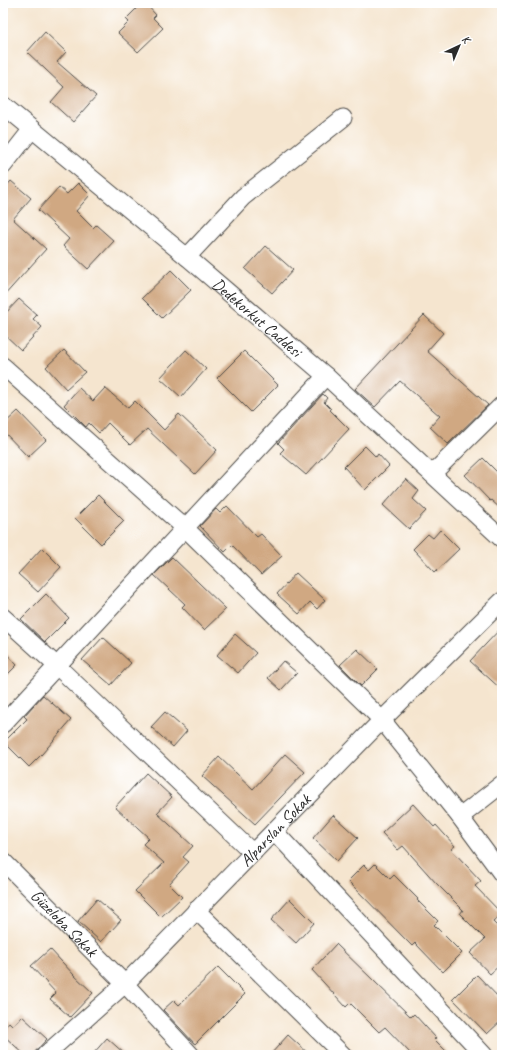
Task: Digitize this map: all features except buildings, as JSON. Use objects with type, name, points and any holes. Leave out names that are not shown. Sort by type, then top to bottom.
[{"type":"street","name":"Dedekorkut Caddesi","points":[[3,105],[187,257],[326,376],[502,539]]},
{"type":"street","points":[[187,257],[243,197],[344,118]]},
{"type":"street","points":[[3,166],[32,130]]},
{"type":"street","points":[[3,366],[185,528],[382,720],[460,817],[502,874]]},
{"type":"street","points":[[3,724],[326,376]]},
{"type":"street","points":[[432,474],[502,405]]},
{"type":"street","name":"Alparslan Sokak","points":[[45,1055],[125,984],[382,720],[502,601]]},
{"type":"street","points":[[3,617],[57,666],[253,853]]},
{"type":"street","points":[[460,817],[502,784]]},
{"type":"street","points":[[274,831],[484,1055]]},
{"type":"street","name":"Güzeloba Sokak","points":[[3,861],[125,984],[191,1055]]},
{"type":"street","points":[[196,910],[343,1055]]}]
